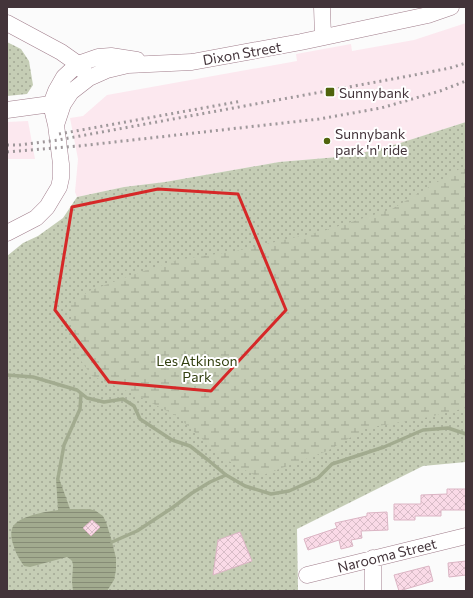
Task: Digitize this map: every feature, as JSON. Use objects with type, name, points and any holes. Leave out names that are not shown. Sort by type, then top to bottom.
[{"type":"street","points":[[322,7],[323,37]]},
{"type":"street","name":"Dixon Street","points":[[56,125],[63,104],[71,92],[89,78],[107,70],[128,65],[192,62],[301,42],[428,15],[451,7]]},
{"type":"street","points":[[7,23],[61,52],[78,64],[89,78]]},
{"type":"street","points":[[33,38],[56,61],[64,77],[75,89]]},
{"type":"street","name":"Dixon Street","points":[[78,64],[98,57],[111,56],[161,63]]},
{"type":"street","points":[[7,233],[36,218],[47,207],[59,187],[61,178],[61,164],[56,125],[51,104],[64,77],[78,64]]},
{"type":"street","points":[[7,110],[51,104]]},
{"type":"street","name":"Narooma Street","points":[[307,575],[466,536]]},
{"type":"street","points":[[373,558],[373,591]]},
{"type":"highlighted area","points":[[158,189],[238,194],[286,310],[211,391],[109,382],[55,310],[72,207]]},
{"type":"shaded area","points":[[466,23],[466,122],[397,144],[350,156],[279,162],[165,182],[124,187],[77,197],[75,192],[78,159],[70,118],[83,116],[107,95],[297,61],[296,54],[351,44],[352,51],[414,40]]},
{"type":"shaded area","points":[[28,121],[35,159],[7,159],[7,122]]},
{"type":"shaded area","points":[[56,478],[59,478],[70,509],[90,509],[96,511],[103,516],[106,522],[116,558],[114,580],[107,591],[73,591],[73,565],[72,561],[67,557],[30,567],[24,566],[16,553],[11,537],[11,532],[14,525],[28,516],[58,510]]},
{"type":"green space","points":[[7,42],[21,49],[29,61],[33,85],[27,94],[7,96]]},
{"type":"green space","name":"Les Atkinson Park","points":[[466,122],[466,462],[423,466],[297,529],[298,591],[7,591],[7,256],[23,243],[38,236],[63,218],[77,197],[124,187],[165,182],[279,162],[350,156],[397,144]]},
{"type":"green space","points":[[466,165],[466,408],[429,417],[367,428],[327,451],[258,477],[223,458],[177,416],[134,394],[92,376],[71,347],[71,304],[89,291],[177,260],[236,251],[323,231],[392,209]]},
{"type":"building","points":[[447,489],[466,489],[466,510],[441,510],[441,516],[415,516],[415,520],[394,520],[394,504],[421,504],[421,495],[447,494]]},
{"type":"building","points":[[387,512],[388,530],[361,531],[362,538],[351,540],[353,546],[341,549],[339,540],[308,550],[304,539],[337,528],[335,523],[367,516],[367,513]]},
{"type":"building","points":[[92,520],[100,527],[91,536],[83,528]]},
{"type":"building","points":[[240,532],[252,561],[213,575],[218,540]]},
{"type":"building","points":[[466,561],[466,575],[449,577],[448,563]]},
{"type":"building","points":[[429,566],[433,581],[399,591],[394,575]]},
{"type":"waterway","points":[[7,375],[33,377],[77,390],[87,398],[104,402],[123,399],[134,406],[140,419],[172,440],[190,446],[226,475],[245,486],[271,494],[289,491],[318,478],[332,464],[384,447],[423,430],[448,428],[466,434]]},
{"type":"waterway","points":[[58,478],[64,445],[80,409],[81,394]]},
{"type":"waterway","points":[[112,542],[137,531],[192,493],[210,482],[226,475]]},
{"type":"railway","points":[[7,145],[58,140],[409,76],[450,68],[466,63]]},
{"type":"railway","points":[[7,152],[79,146],[319,119],[381,108],[440,91],[466,81]]},
{"type":"railway","points":[[59,134],[242,101]]},
{"type":"place","name":"Sunnybank","points":[[330,92]]},
{"type":"place","name":"Sunnybank park 'n' ride","points":[[327,141]]}]
